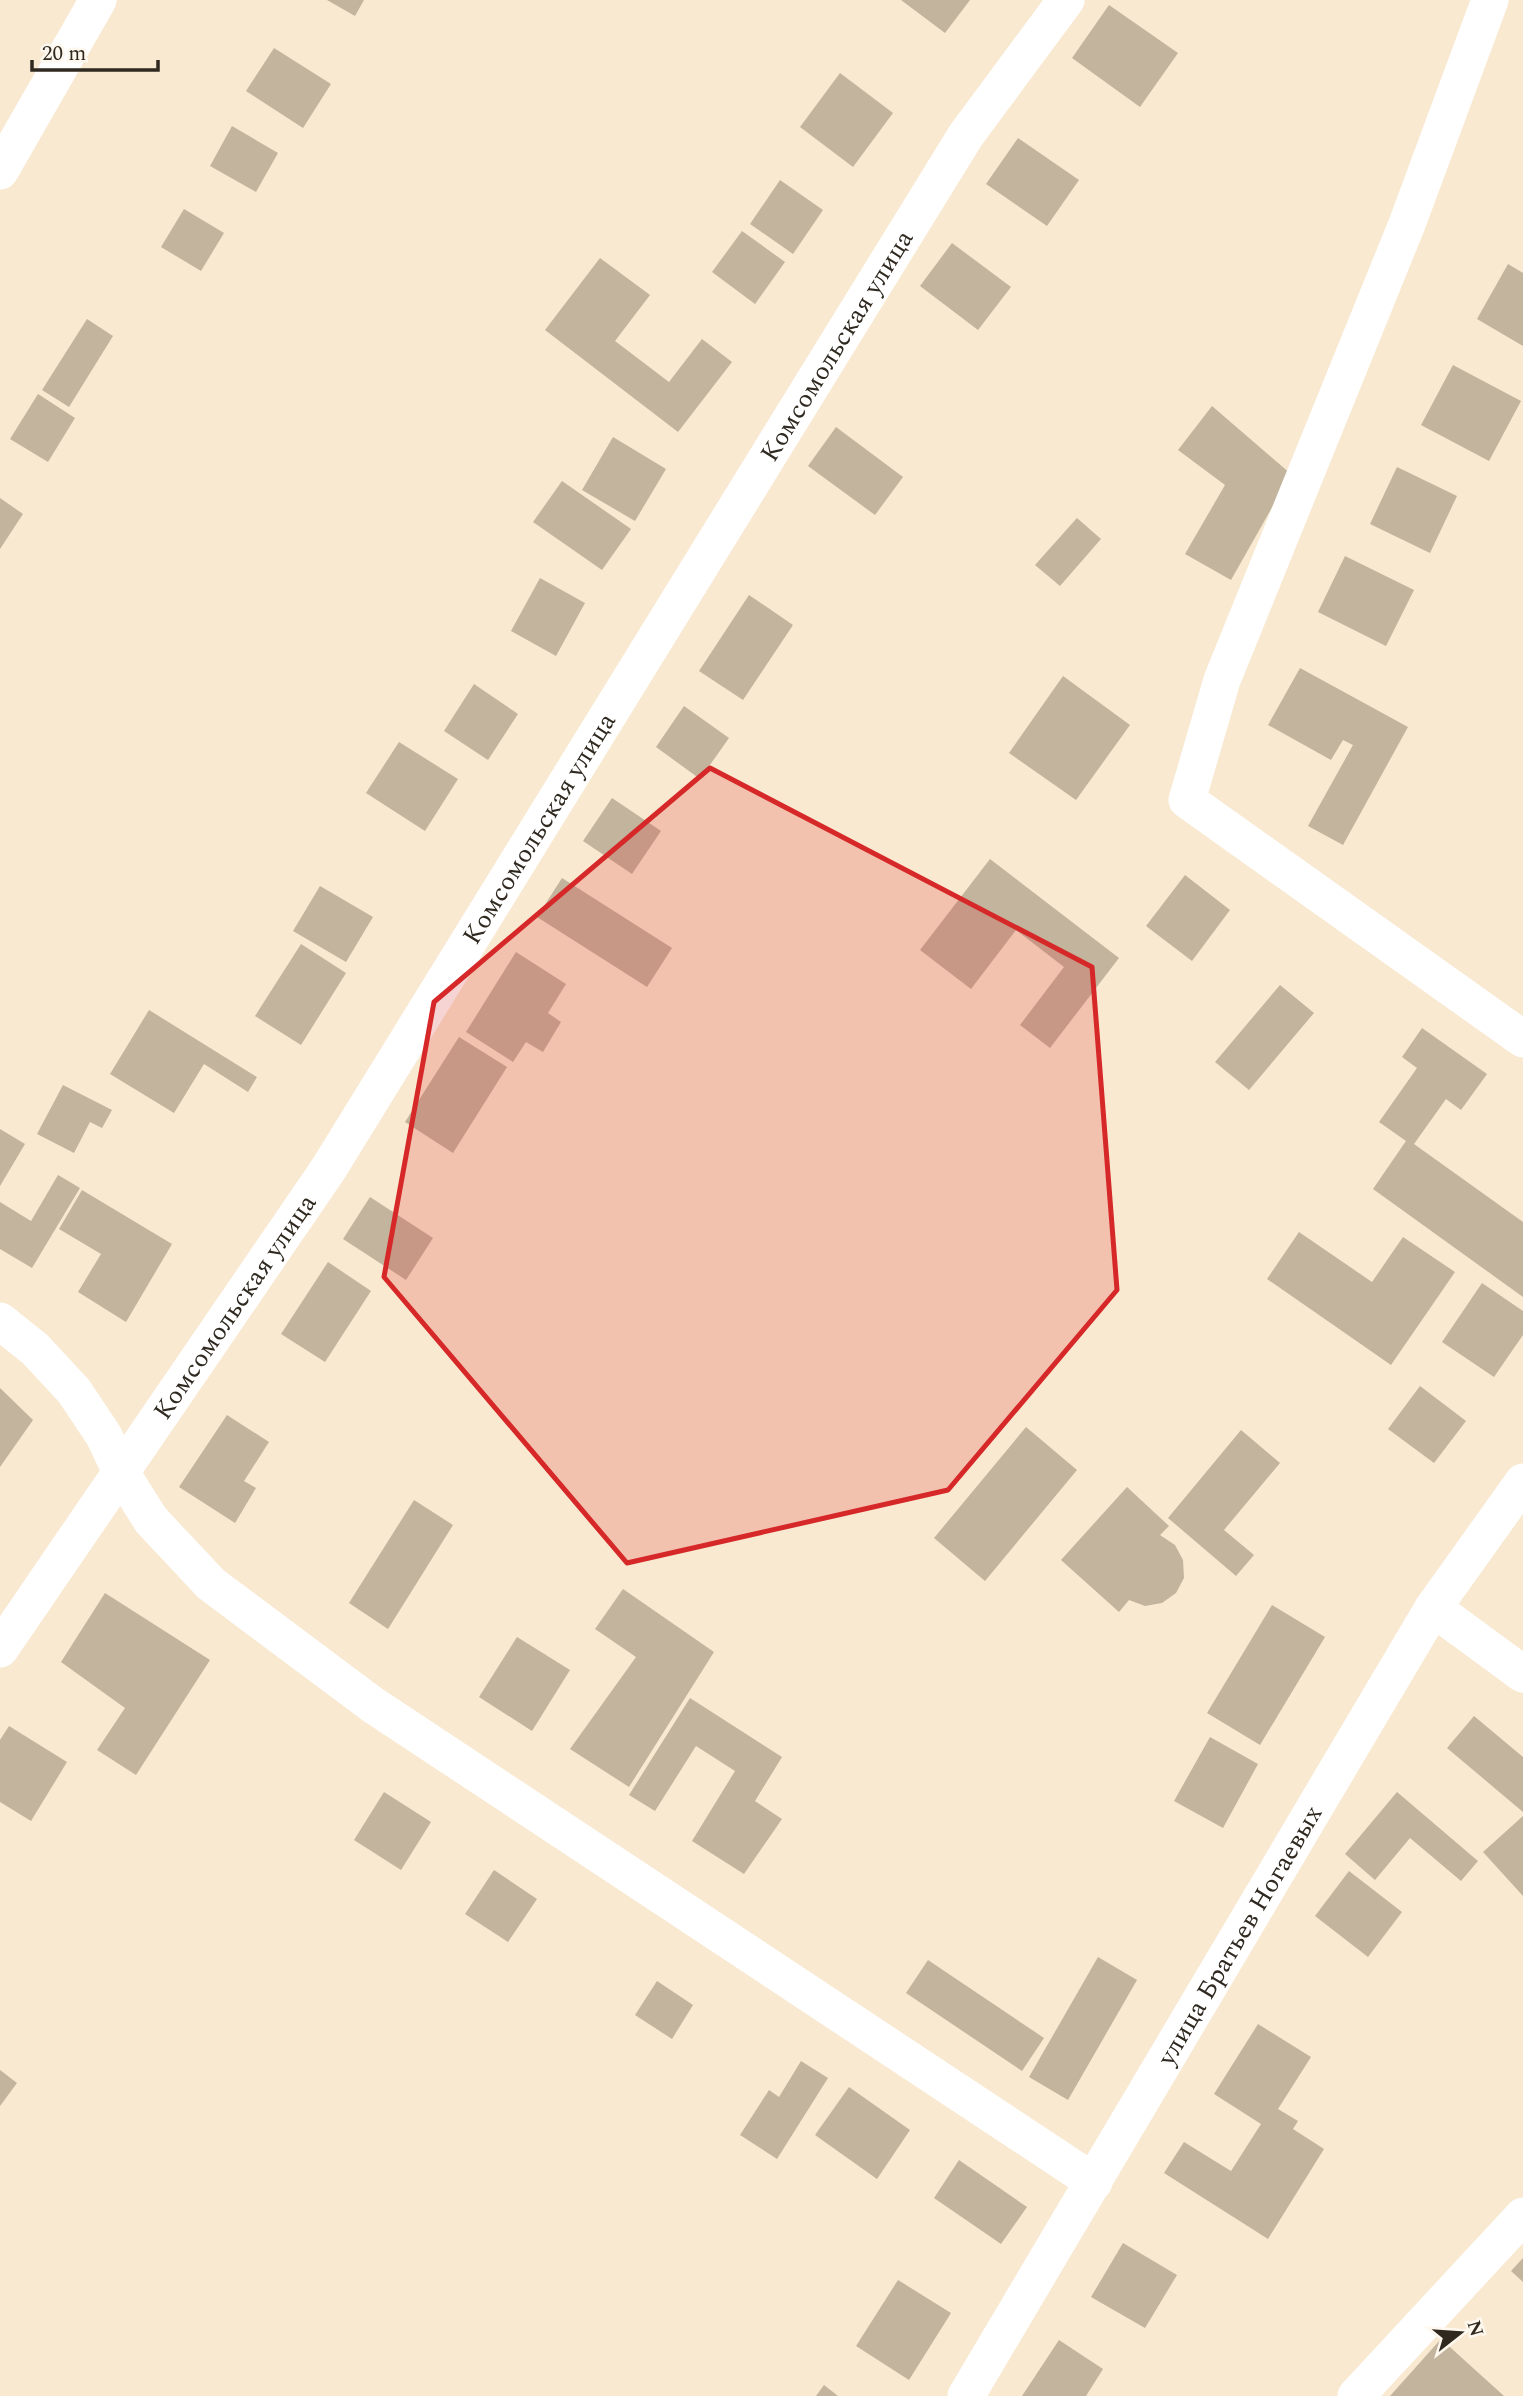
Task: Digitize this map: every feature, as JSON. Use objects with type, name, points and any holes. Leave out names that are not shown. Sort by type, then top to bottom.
[{"type":"street","points":[[0,171],[98,0]]},
{"type":"street","name":"Комсомольская улица","points":[[0,1649],[329,1168],[966,135],[1066,0]]},
{"type":"street","points":[[1490,0],[1406,224],[1222,680],[1187,800],[1523,1039]]},
{"type":"street","points":[[0,1321],[35,1349],[74,1391],[104,1436],[122,1474],[151,1520],[211,1584],[373,1704],[1094,2182]]},
{"type":"street","name":"улица Братьев Ногаевых","points":[[966,2396],[1433,1608],[1523,1482]]},
{"type":"street","points":[[1433,1608],[1523,1674]]},
{"type":"street","points":[[1356,2396],[1523,2216]]},
{"type":"highlighted area","points":[[710,768],[1092,967],[1117,1290],[948,1490],[627,1563],[384,1277],[434,1002]]},
{"type":"building","points":[[327,0],[364,0],[355,16]]},
{"type":"building","points":[[901,0],[970,0],[945,33]]},
{"type":"building","points":[[1109,5],[1178,53],[1140,107],[1072,58]]},
{"type":"building","points":[[274,48],[331,84],[303,128],[246,91]]},
{"type":"building","points":[[840,73],[893,113],[853,167],[800,127]]},
{"type":"building","points":[[232,126],[278,153],[256,192],[210,166]]},
{"type":"building","points":[[1018,138],[1079,180],[1047,226],[986,184]]},
{"type":"building","points":[[780,180],[823,210],[793,254],[750,224]]},
{"type":"building","points":[[184,209],[224,233],[201,271],[161,247]]},
{"type":"building","points":[[742,231],[785,262],[755,304],[712,272]]},
{"type":"building","points":[[952,243],[1011,287],[978,330],[920,286]]},
{"type":"building","points":[[600,258],[650,295],[615,341],[669,382],[702,339],[732,362],[678,432],[545,330]]},
{"type":"building","points":[[1508,264],[1523,273],[1523,346],[1477,319]]},
{"type":"building","points":[[87,319],[113,336],[69,407],[42,390]]},
{"type":"building","points":[[1453,365],[1521,401],[1489,461],[1421,425]]},
{"type":"building","points":[[38,394],[75,418],[48,462],[10,439]]},
{"type":"building","points":[[1212,406],[1291,474],[1231,580],[1185,554],[1225,485],[1178,450]]},
{"type":"building","points":[[836,427],[903,477],[875,515],[808,466]]},
{"type":"building","points":[[613,437],[666,469],[635,521],[582,490]]},
{"type":"building","points":[[1397,467],[1457,496],[1430,553],[1370,524]]},
{"type":"building","points":[[562,481],[631,529],[602,570],[533,522]]},
{"type":"building","points":[[0,498],[23,514],[0,549]]},
{"type":"building","points":[[1077,518],[1101,539],[1060,586],[1035,565]]},
{"type":"building","points":[[1345,556],[1414,590],[1386,646],[1318,612]]},
{"type":"building","points":[[540,578],[585,603],[556,656],[511,631]]},
{"type":"building","points":[[749,595],[793,625],[743,700],[699,671]]},
{"type":"building","points":[[1300,668],[1408,727],[1343,845],[1308,826],[1353,745],[1343,740],[1331,760],[1268,725]]},
{"type":"building","points":[[1063,676],[1130,725],[1076,800],[1009,753]]},
{"type":"building","points":[[474,684],[518,714],[488,760],[444,731]]},
{"type":"building","points":[[684,706],[729,738],[700,779],[656,747]]},
{"type":"building","points":[[399,742],[458,779],[425,831],[366,793]]},
{"type":"building","points":[[612,798],[661,831],[632,874],[583,841]]},
{"type":"building","points":[[990,859],[1119,958],[1050,1048],[1020,1025],[1064,967],[1016,930],[971,989],[920,950]]},
{"type":"building","points":[[1185,875],[1230,910],[1192,961],[1146,926]]},
{"type":"building","points":[[562,878],[672,948],[647,987],[537,917]]},
{"type":"building","points":[[320,886],[373,917],[346,962],[293,931]]},
{"type":"building","points":[[301,944],[346,973],[301,1045],[255,1016]]},
{"type":"building","points":[[516,952],[566,984],[548,1013],[561,1022],[543,1052],[526,1042],[513,1062],[466,1032]]},
{"type":"building","points":[[1280,985],[1314,1013],[1249,1090],[1215,1062]]},
{"type":"building","points":[[149,1010],[257,1077],[248,1092],[204,1064],[174,1113],[110,1074]]},
{"type":"building","points":[[1422,1028],[1487,1074],[1461,1110],[1446,1099],[1414,1144],[1523,1222],[1523,1297],[1373,1189],[1406,1141],[1379,1122],[1417,1068],[1402,1057]]},
{"type":"building","points":[[459,1037],[507,1067],[453,1153],[405,1122]]},
{"type":"building","points":[[63,1085],[112,1110],[102,1128],[90,1122],[74,1153],[37,1134]]},
{"type":"building","points":[[0,1129],[25,1144],[0,1186]]},
{"type":"building","points":[[58,1175],[80,1188],[32,1268],[0,1249],[0,1202],[31,1221]]},
{"type":"building","points":[[82,1190],[172,1244],[126,1322],[78,1292],[101,1254],[59,1229]]},
{"type":"building","points":[[370,1197],[433,1238],[406,1280],[343,1239]]},
{"type":"building","points":[[1299,1232],[1372,1282],[1403,1237],[1455,1272],[1391,1365],[1267,1279]]},
{"type":"building","points":[[328,1262],[371,1291],[325,1362],[281,1334]]},
{"type":"building","points":[[1482,1283],[1523,1311],[1523,1335],[1494,1377],[1442,1342]]},
{"type":"building","points":[[1420,1386],[1466,1421],[1434,1463],[1388,1429]]},
{"type":"building","points":[[0,1388],[33,1420],[0,1467]]},
{"type":"building","points":[[227,1415],[269,1442],[244,1481],[256,1488],[235,1523],[179,1487]]},
{"type":"building","points":[[1026,1427],[1077,1470],[985,1581],[934,1538]]},
{"type":"building","points":[[1241,1430],[1280,1463],[1224,1530],[1254,1555],[1236,1576],[1168,1518]]},
{"type":"building","points":[[1127,1487],[1169,1526],[1160,1535],[1175,1545],[1183,1560],[1184,1578],[1176,1593],[1162,1603],[1145,1606],[1129,1600],[1119,1612],[1061,1560]]},
{"type":"building","points":[[414,1500],[453,1525],[388,1629],[349,1603]]},
{"type":"building","points":[[623,1589],[714,1652],[629,1787],[570,1749],[636,1657],[595,1629]]},
{"type":"building","points":[[105,1593],[210,1660],[136,1775],[97,1750],[125,1708],[61,1662]]},
{"type":"building","points":[[1272,1605],[1325,1637],[1260,1745],[1207,1713]]},
{"type":"building","points":[[517,1637],[570,1670],[532,1731],[479,1697]]},
{"type":"building","points":[[690,1698],[782,1757],[755,1801],[782,1819],[744,1874],[692,1841],[735,1771],[696,1746],[655,1811],[629,1795]]},
{"type":"building","points":[[1474,1716],[1523,1757],[1523,1812],[1447,1748]]},
{"type":"building","points":[[9,1726],[67,1762],[31,1821],[0,1802],[0,1740]]},
{"type":"building","points":[[1210,1737],[1258,1764],[1223,1828],[1174,1801]]},
{"type":"building","points":[[384,1792],[431,1822],[401,1870],[354,1840]]},
{"type":"building","points":[[1397,1792],[1478,1861],[1461,1881],[1410,1838],[1375,1880],[1345,1854]]},
{"type":"building","points":[[1523,1816],[1523,1896],[1483,1852]]},
{"type":"building","points":[[494,1870],[537,1899],[508,1942],[465,1914]]},
{"type":"building","points":[[1349,1871],[1402,1912],[1368,1957],[1315,1916]]},
{"type":"building","points":[[1098,1957],[1137,1980],[1068,2100],[1029,2077]]},
{"type":"building","points":[[928,1960],[1044,2038],[1022,2071],[906,1993]]},
{"type":"building","points":[[657,1981],[693,2005],[672,2039],[635,2015]]},
{"type":"building","points":[[1258,2024],[1311,2057],[1278,2109],[1298,2121],[1293,2129],[1324,2149],[1268,2239],[1164,2173],[1184,2142],[1231,2171],[1261,2124],[1214,2094]]},
{"type":"building","points":[[801,2061],[828,2078],[777,2159],[740,2135],[769,2090],[779,2097]]},
{"type":"building","points":[[0,2070],[17,2083],[0,2106]]},
{"type":"building","points":[[849,2087],[910,2130],[877,2179],[815,2135]]},
{"type":"building","points":[[959,2160],[1027,2207],[1001,2244],[934,2198]]},
{"type":"building","points":[[1123,2243],[1177,2275],[1145,2328],[1091,2297]]},
{"type":"building","points":[[1523,2258],[1523,2282],[1511,2271]]},
{"type":"building","points":[[898,2280],[951,2313],[909,2380],[856,2346]]},
{"type":"building","points":[[1441,2339],[1504,2396],[1390,2396]]},
{"type":"building","points":[[1059,2340],[1103,2369],[1086,2396],[1022,2396]]},
{"type":"building","points":[[824,2385],[838,2396],[816,2396]]}]
